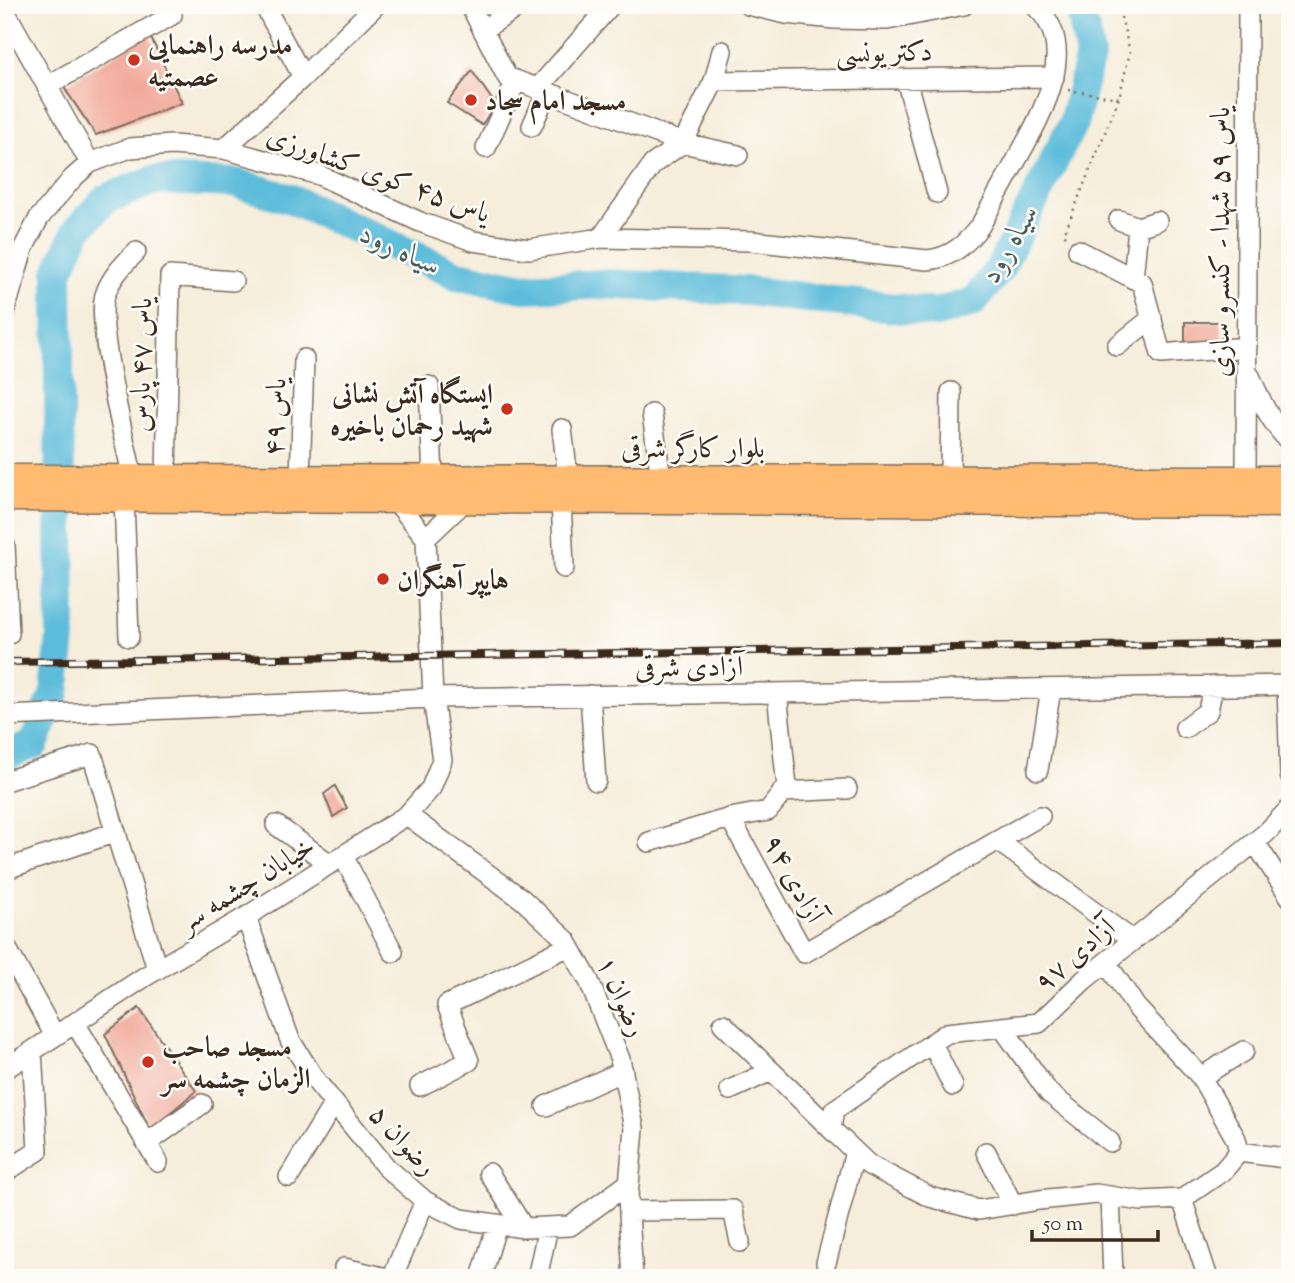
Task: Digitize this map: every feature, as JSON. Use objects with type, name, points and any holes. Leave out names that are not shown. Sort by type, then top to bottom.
[{"type":"main road","name":"بلوار کارگر شرقی","points":[[113,488],[166,478],[432,478],[564,488],[767,490],[1290,504]]},
{"type":"main road","name":"بلوار کارگر شرقی","points":[[113,488],[466,500],[661,478],[767,490],[950,479],[1290,479]]},
{"type":"main road","points":[[11,488],[113,488]]},
{"type":"street","points":[[264,5],[303,77]]},
{"type":"street","points":[[224,149],[376,5]]},
{"type":"street","points":[[470,5],[507,77],[683,143],[738,155]]},
{"type":"street","points":[[484,29],[521,5]]},
{"type":"street","points":[[532,126],[543,90],[611,5]]},
{"type":"street","points":[[748,5],[786,14],[834,19],[887,20],[964,5]]},
{"type":"street","points":[[1034,5],[1045,15],[1051,27],[1056,52],[1052,82]]},
{"type":"street","name":"یاس ۵۹ شهدا - کنسرو سازی","points":[[1246,479],[1248,5]]},
{"type":"street","points":[[6,13],[90,163]]},
{"type":"street","points":[[47,86],[172,15]]},
{"type":"street","points":[[601,238],[653,164],[683,143],[714,81],[722,51]]},
{"type":"street","points":[[906,79],[937,193]]},
{"type":"street","name":"دکتر یونسی","points":[[714,81],[906,79],[1052,82]]},
{"type":"street","points":[[486,148],[516,80]]},
{"type":"street","name":"یاس ۴۵ کوی کشاورزی","points":[[5,311],[12,261],[23,249],[39,218],[57,194],[90,163],[130,148],[172,145],[224,149],[320,175],[420,222],[473,241],[529,249],[601,238],[751,241],[927,260],[942,259],[968,242],[980,226],[1040,117],[1052,82]]},
{"type":"street","points":[[1119,220],[1148,224],[1133,279]]},
{"type":"street","points":[[1078,250],[1142,283],[1161,354],[1247,348]]},
{"type":"street","points":[[129,637],[113,488],[103,298],[115,274],[136,252]]},
{"type":"street","name":"یاس ۴۷ پارس","points":[[166,478],[170,275],[233,281]]},
{"type":"street","points":[[1117,346],[1152,318]]},
{"type":"street","name":"یاس ۴۹","points":[[300,478],[304,359]]},
{"type":"street","points":[[1247,369],[1262,403],[1290,442]]},
{"type":"street","points":[[429,386],[432,478]]},
{"type":"street","points":[[950,479],[951,392]]},
{"type":"street","points":[[652,414],[661,478]]},
{"type":"street","points":[[562,429],[564,568]]},
{"type":"street","points":[[394,499],[426,538],[466,500]]},
{"type":"street","name":"خیابان چشمه سر","points":[[5,1069],[157,969],[246,917],[407,815],[431,788],[442,760],[433,698],[426,538]]},
{"type":"street","points":[[5,545],[9,634]]},
{"type":"street","points":[[1288,685],[1290,775]]},
{"type":"street","name":"آزادی شرقی","points":[[14,716],[433,698],[1288,685]]},
{"type":"street","points":[[1185,728],[1208,711],[1213,686]]},
{"type":"street","points":[[1038,770],[1051,689]]},
{"type":"street","points":[[730,818],[768,811],[787,787],[777,693]]},
{"type":"street","points":[[590,695],[596,781]]},
{"type":"street","points":[[5,781],[92,754],[157,969]]},
{"type":"street","name":"آزادی ۹۴","points":[[782,792],[848,789]]},
{"type":"street","name":"آزادی ۹۷","points":[[833,1120],[947,1033],[1039,1023],[1084,980],[1255,842],[1290,808]]},
{"type":"street","name":"رضوان ۱","points":[[407,815],[522,899],[569,946],[589,981],[620,1059],[634,1128],[629,1183],[633,1278]]},
{"type":"street","name":"آزادی ۹۴","points":[[649,842],[730,818],[804,953],[1040,816]]},
{"type":"street","points":[[276,825],[336,860],[393,952]]},
{"type":"street","points":[[9,868],[116,832]]},
{"type":"street","points":[[998,841],[1132,940]]},
{"type":"street","points":[[1255,842],[1290,897]]},
{"type":"street","name":"رضوان ۵","points":[[246,917],[290,1040],[316,1082],[386,1167],[425,1202],[461,1219],[524,1228],[570,1226],[629,1183]]},
{"type":"street","points":[[5,945],[55,1036]]},
{"type":"street","points":[[420,1086],[469,1061],[447,1005],[569,946]]},
{"type":"street","points":[[1106,962],[1136,1007],[1201,1077],[1236,1139],[1239,1152]]},
{"type":"street","points":[[75,1023],[158,1161]]},
{"type":"street","points":[[723,1024],[771,1071],[833,1120],[855,1152],[869,1165],[930,1197],[979,1210],[1096,1194],[1141,1200],[1182,1199],[1223,1171],[1239,1152]]},
{"type":"street","points":[[1002,1027],[1049,1093],[1110,1142]]},
{"type":"street","points":[[932,1043],[953,1086]]},
{"type":"street","points":[[5,1172],[38,1151],[32,1051]]},
{"type":"street","points":[[1201,1077],[1244,1051]]},
{"type":"street","points":[[546,1106],[622,1071]]},
{"type":"street","points":[[730,1090],[771,1071]]},
{"type":"street","points":[[289,1177],[334,1103]]},
{"type":"street","points":[[147,1143],[202,1104]]},
{"type":"street","points":[[826,1263],[855,1152]]},
{"type":"street","points":[[986,1152],[1013,1205]]},
{"type":"street","points":[[1239,1152],[1284,1158],[1290,1164]]},
{"type":"street","points":[[489,1173],[524,1228]]},
{"type":"street","points":[[1110,1196],[1113,1277]]},
{"type":"street","points":[[1182,1199],[1207,1275]]},
{"type":"street","points":[[344,1268],[390,1278],[425,1202]]},
{"type":"street","points":[[629,1211],[733,1210],[740,1242]]},
{"type":"street","points":[[481,1278],[497,1224]]},
{"type":"street","points":[[537,1278],[548,1227]]},
{"type":"path","points":[[1078,250],[1064,234],[1119,98],[1130,51],[1118,5]]},
{"type":"path","points":[[1052,82],[1119,98]]},
{"type":"building","name":"مدرسه راهنمایی عصمتیه","points":[[149,34],[182,103],[96,135],[63,86]]},
{"type":"building","name":"مسجد امام سجاد","points":[[472,71],[495,104],[482,125],[447,103]]},
{"type":"building","points":[[1185,322],[1222,322],[1222,344],[1185,347]]},
{"type":"building","points":[[335,786],[347,808],[333,817],[324,794]]},
{"type":"building","name":"مسجد صاحب الزمان چشمه سر","points":[[139,1008],[196,1091],[150,1130],[105,1034]]},
{"type":"waterway","name":"سیاه رود","points":[[5,756],[34,744],[55,693],[61,638],[58,272],[77,230],[106,199],[154,180],[236,183],[291,199],[457,275],[524,288],[606,284],[748,291],[936,313],[973,302],[1000,268],[1073,123],[1090,56],[1080,5]]},
{"type":"railway","points":[[5,662],[1290,643]]},
{"type":"place","name":"مدرسه راهنمایی عصمتیه","points":[[134,60]]},
{"type":"place","name":"مسجد امام سجاد","points":[[471,100]]},
{"type":"place","name":"ایستگاه آتش نشانی شهید رحمان باخیره","points":[[507,409]]},
{"type":"place","name":"هایپر آهنگران","points":[[383,579]]},
{"type":"place","name":"مسجد صاحب الزمان چشمه سر","points":[[148,1062]]}]
